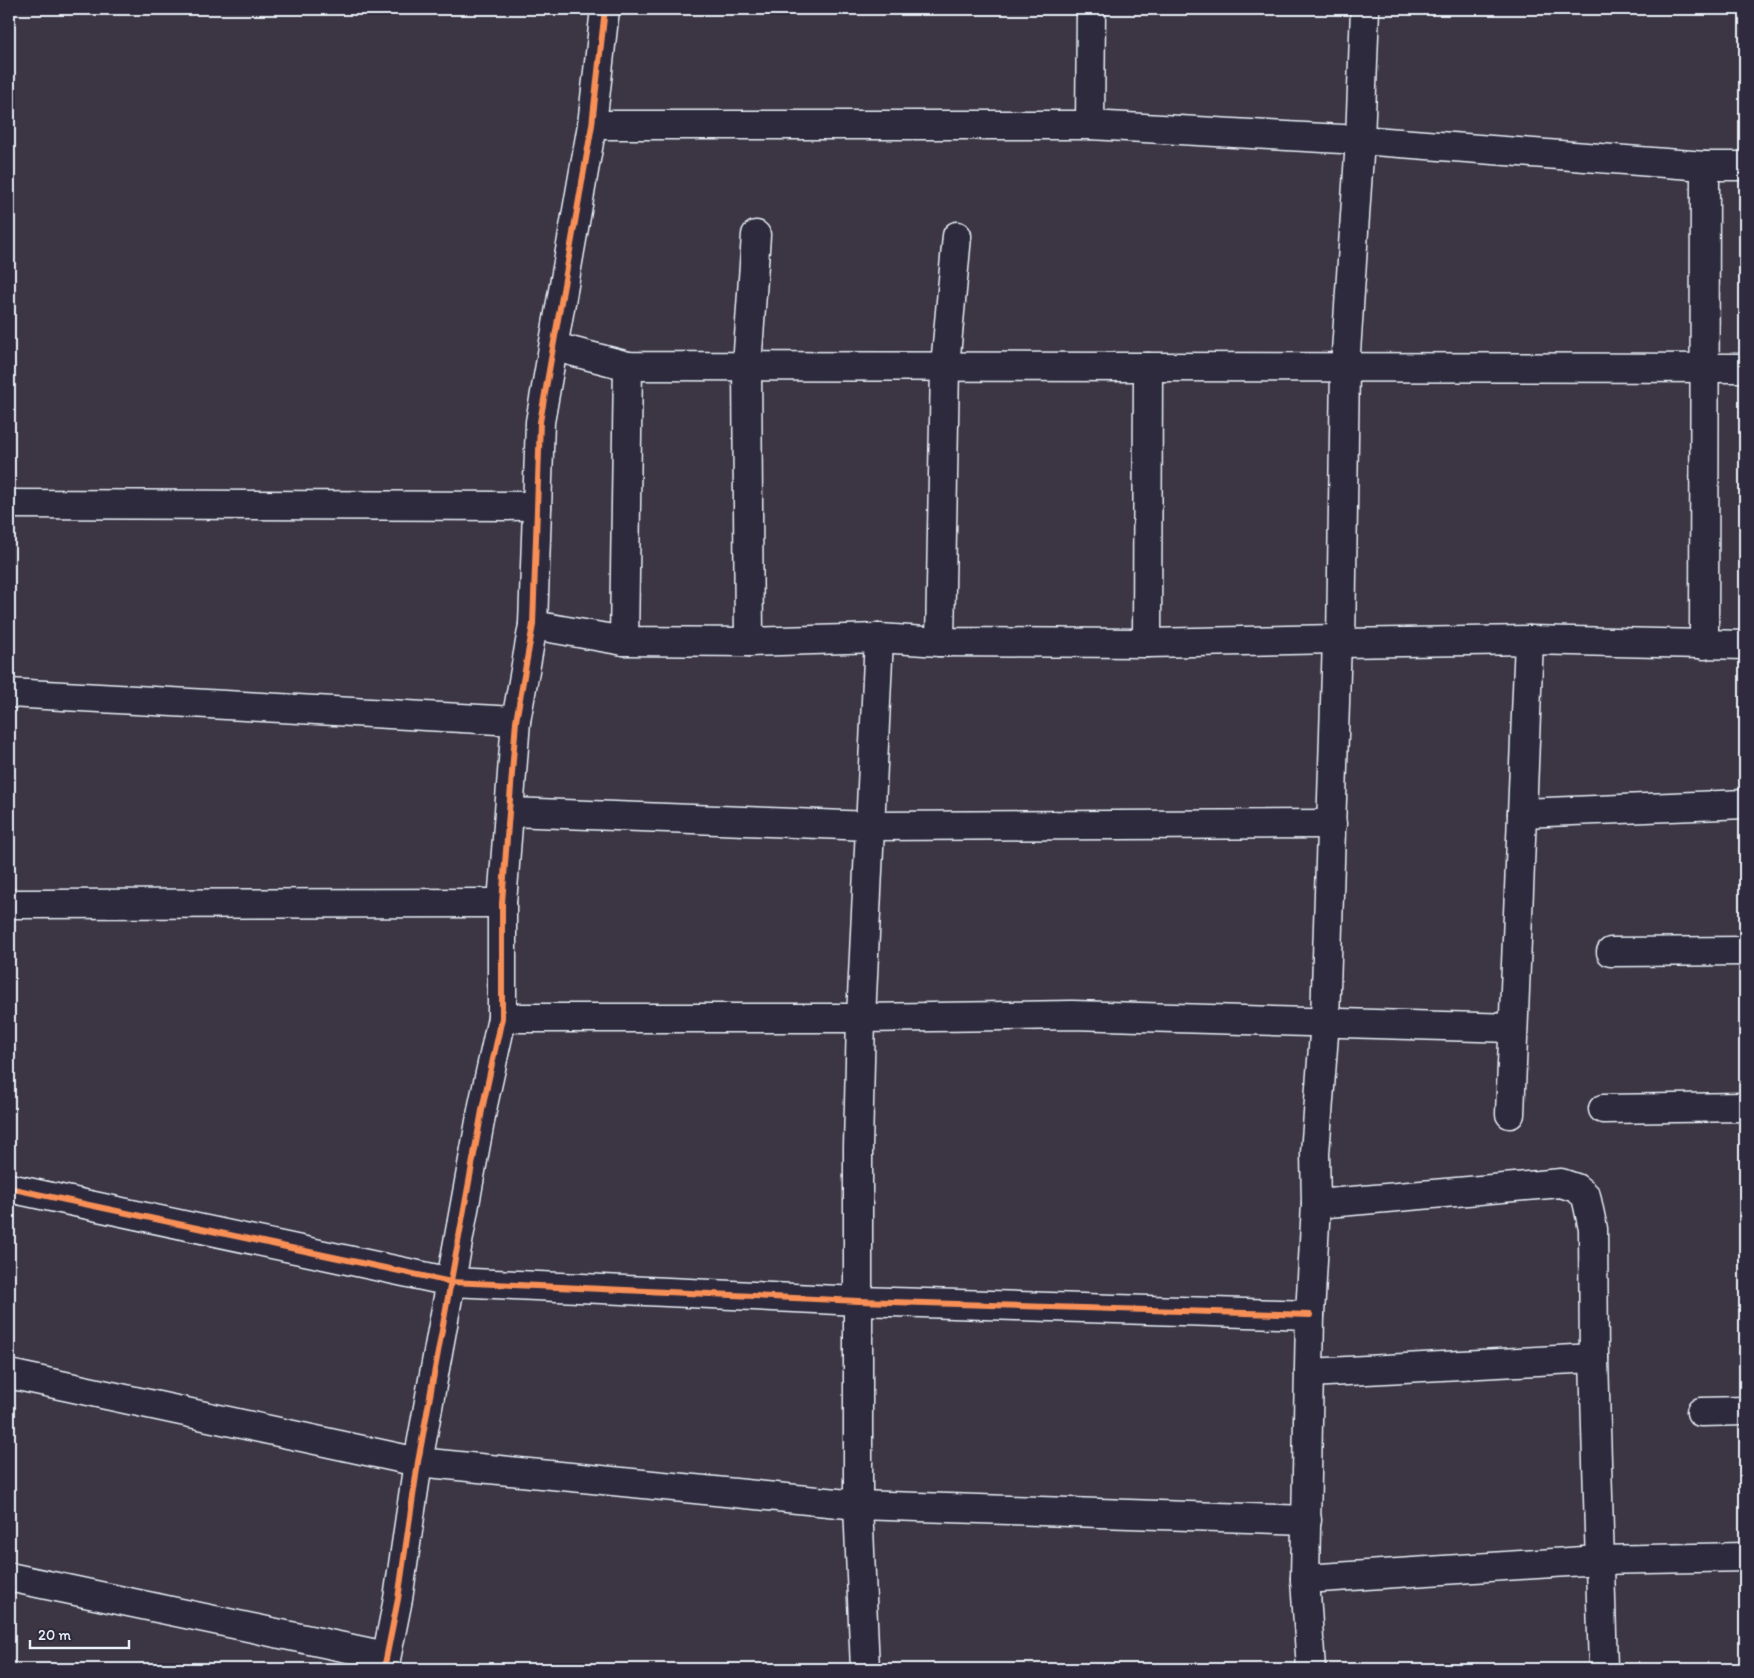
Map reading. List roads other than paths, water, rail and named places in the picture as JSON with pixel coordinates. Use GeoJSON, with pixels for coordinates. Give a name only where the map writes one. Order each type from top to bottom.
{"type":"FeatureCollection","features":[{"type":"Feature","properties":{"kind":"street"},"geometry":{"type":"LineString","coordinates":[[9,1577],[385,1663],[398,1599],[418,1462],[502,1018],[502,903],[511,812],[516,720],[533,625],[540,422],[555,347],[592,125],[605,9]]}},
{"type":"Feature","properties":{"kind":"street"},"geometry":{"type":"LineString","coordinates":[[1090,125],[1091,9]]}},
{"type":"Feature","properties":{"kind":"street"},"geometry":{"type":"LineString","coordinates":[[1311,1669],[1305,1579],[1310,1315],[1316,1204],[1315,1153],[1325,1021],[1339,641],[1345,367],[1360,140],[1365,9]]}},
{"type":"Feature","properties":{"kind":"street"},"geometry":{"type":"LineString","coordinates":[[592,125],[1090,125],[1360,140],[1705,166],[1745,166]]}},
{"type":"Feature","properties":{"kind":"street"},"geometry":{"type":"LineString","coordinates":[[1704,645],[1705,166]]}},
{"type":"Feature","properties":{"kind":"street"},"geometry":{"type":"LineString","coordinates":[[749,642],[748,366],[756,235]]}},
{"type":"Feature","properties":{"kind":"street"},"geometry":{"type":"LineString","coordinates":[[940,642],[945,366],[957,236]]}},
{"type":"Feature","properties":{"kind":"street"},"geometry":{"type":"LineString","coordinates":[[555,347],[628,366],[1745,368]]}},
{"type":"Feature","properties":{"kind":"street"},"geometry":{"type":"LineString","coordinates":[[624,641],[628,366]]}},
{"type":"Feature","properties":{"kind":"street"},"geometry":{"type":"LineString","coordinates":[[1147,643],[1148,367]]}},
{"type":"Feature","properties":{"kind":"street"},"geometry":{"type":"LineString","coordinates":[[9,504],[537,506]]}},
{"type":"Feature","properties":{"kind":"street"},"geometry":{"type":"LineString","coordinates":[[533,625],[624,641],[749,642],[879,638],[940,642],[1147,643],[1529,640],[1745,645]]}},
{"type":"Feature","properties":{"kind":"street"},"geometry":{"type":"LineString","coordinates":[[865,1669],[858,1505],[861,1018],[879,638]]}},
{"type":"Feature","properties":{"kind":"street"},"geometry":{"type":"LineString","coordinates":[[1510,1114],[1529,640]]}},
{"type":"Feature","properties":{"kind":"street"},"geometry":{"type":"LineString","coordinates":[[9,693],[516,720]]}},
{"type":"Feature","properties":{"kind":"street"},"geometry":{"type":"LineString","coordinates":[[1522,813],[1745,804]]}},
{"type":"Feature","properties":{"kind":"street"},"geometry":{"type":"LineString","coordinates":[[511,812],[870,826],[1332,824]]}},
{"type":"Feature","properties":{"kind":"street"},"geometry":{"type":"LineString","coordinates":[[9,904],[502,903]]}},
{"type":"Feature","properties":{"kind":"street"},"geometry":{"type":"LineString","coordinates":[[1611,952],[1745,951]]}},
{"type":"Feature","properties":{"kind":"street"},"geometry":{"type":"LineString","coordinates":[[502,1018],[861,1018],[1072,1015],[1513,1028]]}},
{"type":"Feature","properties":{"kind":"street"},"geometry":{"type":"LineString","coordinates":[[1603,1109],[1745,1107]]}},
{"type":"Feature","properties":{"kind":"street"},"geometry":{"type":"LineString","coordinates":[[1316,1204],[1561,1183],[1576,1188],[1586,1196],[1593,1229],[1594,1358],[1603,1669]]}},
{"type":"Feature","properties":{"kind":"street"},"geometry":{"type":"LineString","coordinates":[[9,1188],[451,1282],[859,1301],[1310,1315]]}},
{"type":"Feature","properties":{"kind":"street"},"geometry":{"type":"LineString","coordinates":[[1309,1372],[1594,1358]]}},
{"type":"Feature","properties":{"kind":"street"},"geometry":{"type":"LineString","coordinates":[[9,1374],[418,1462],[858,1505],[1306,1520]]}},
{"type":"Feature","properties":{"kind":"street"},"geometry":{"type":"LineString","coordinates":[[1701,1412],[1745,1411]]}},
{"type":"Feature","properties":{"kind":"street"},"geometry":{"type":"LineString","coordinates":[[1305,1579],[1599,1560],[1745,1557]]}}]}
